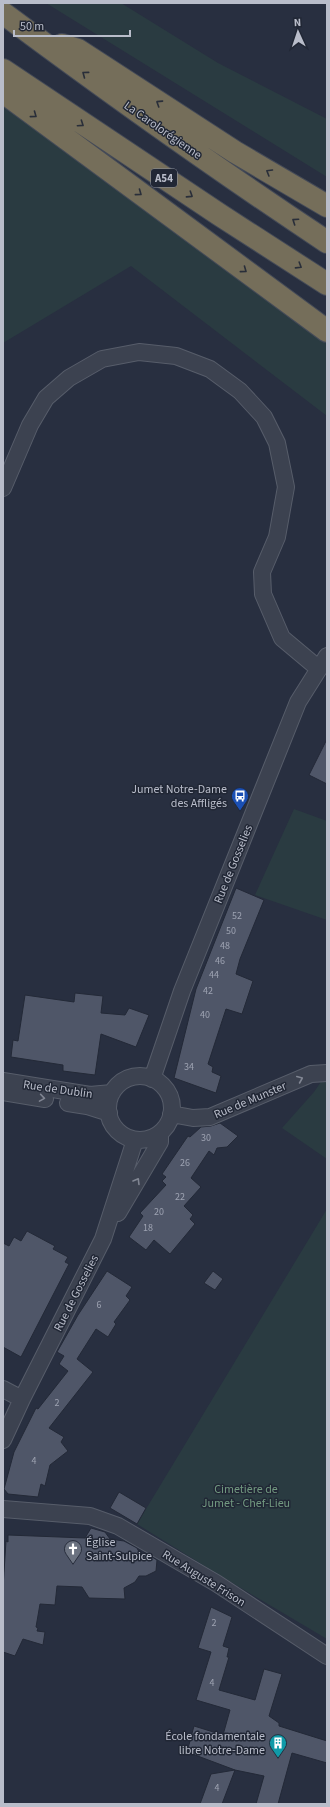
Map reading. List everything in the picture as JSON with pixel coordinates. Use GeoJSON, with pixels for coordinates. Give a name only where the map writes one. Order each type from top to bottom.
{"type":"FeatureCollection","features":[{"type":"Feature","properties":{"kind":"highway","name":"La Carolorégienne"},"geometry":{"type":"LineString","coordinates":[[3,13],[165,131],[327,242]]}},
{"type":"Feature","properties":{"kind":"highway"},"geometry":{"type":"LineString","coordinates":[[37,38],[78,50],[235,152],[327,206]]}},
{"type":"Feature","properties":{"kind":"highway","name":"A54"},"geometry":{"type":"LineString","coordinates":[[3,70],[194,198],[327,284]]}},
{"type":"Feature","properties":{"kind":"highway"},"geometry":{"type":"LineString","coordinates":[[3,92],[327,331]]}},
{"type":"Feature","properties":{"kind":"street"},"geometry":{"type":"LineString","coordinates":[[3,488],[30,425],[46,398],[69,378],[102,359],[139,352],[176,356],[210,369],[240,391],[264,417],[277,443],[286,487],[277,537],[262,572],[263,594],[282,638],[323,662]]}},
{"type":"Feature","properties":{"kind":"street","name":"Rue de Gosselies"},"geometry":{"type":"LineString","coordinates":[[152,1079],[182,991],[296,709],[323,662]]}},
{"type":"Feature","properties":{"kind":"street","name":"Rue de Munster"},"geometry":{"type":"LineString","coordinates":[[171,1114],[193,1118],[210,1117],[311,1074],[327,1073]]}},
{"type":"Feature","properties":{"kind":"street"},"geometry":{"type":"LineString","coordinates":[[136,1076],[152,1079],[165,1088],[170,1097],[172,1108],[171,1114],[165,1128],[160,1133],[146,1140],[135,1140],[116,1130],[110,1120],[109,1103],[112,1093],[116,1087],[125,1080],[136,1076]]}},
{"type":"Feature","properties":{"kind":"street","name":"Rue de Dublin"},"geometry":{"type":"LineString","coordinates":[[3,1081],[90,1095],[112,1093]]}},
{"type":"Feature","properties":{"kind":"street","name":"Rue de Dublin"},"geometry":{"type":"LineString","coordinates":[[3,1092],[87,1106],[109,1114]]}},
{"type":"Feature","properties":{"kind":"street"},"geometry":{"type":"LineString","coordinates":[[103,1239],[160,1142],[160,1133]]}},
{"type":"Feature","properties":{"kind":"street","name":"Rue de Gosselies"},"geometry":{"type":"LineString","coordinates":[[3,1440],[22,1399],[103,1239],[135,1140]]}},
{"type":"Feature","properties":{"kind":"street"},"geometry":{"type":"LineString","coordinates":[[3,1389],[22,1399]]}},
{"type":"Feature","properties":{"kind":"street","name":"Rue Auguste Frison"},"geometry":{"type":"LineString","coordinates":[[3,1509],[90,1516],[118,1526],[216,1584],[327,1656]]}},
{"type":"Feature","properties":{"kind":"green space"},"geometry":{"type":"Polygon","coordinates":[[[46,3],[121,3],[218,63],[327,119],[327,177],[46,3]]]}},
{"type":"Feature","properties":{"kind":"green space"},"geometry":{"type":"Polygon","coordinates":[[[3,101],[327,343],[327,416],[131,266],[3,343],[3,101]]]}},
{"type":"Feature","properties":{"kind":"green space"},"geometry":{"type":"Polygon","coordinates":[[[294,809],[327,821],[327,920],[255,895],[294,809]]]}},
{"type":"Feature","properties":{"kind":"green space"},"geometry":{"type":"Polygon","coordinates":[[[327,1073],[327,1159],[282,1128],[314,1092],[327,1073]]]}},
{"type":"Feature","properties":{"kind":"green space","name":"Cimetière de Jumet - Chef-Lieu"},"geometry":{"type":"Polygon","coordinates":[[[327,1209],[327,1639],[137,1524],[327,1209]]]}},
{"type":"Feature","properties":{"kind":"building"},"geometry":{"type":"Polygon","coordinates":[[[327,739],[327,784],[309,775],[327,739]]]}},
{"type":"Feature","properties":{"kind":"building"},"geometry":{"type":"Polygon","coordinates":[[[236,888],[264,900],[240,959],[236,974],[253,981],[242,1014],[226,1009],[208,1064],[213,1067],[212,1072],[221,1076],[216,1093],[174,1078],[196,989],[236,888]]]}},
{"type":"Feature","properties":{"kind":"building"},"geometry":{"type":"Polygon","coordinates":[[[75,993],[103,996],[101,1013],[125,1015],[129,1008],[149,1015],[136,1047],[101,1034],[95,1075],[63,1071],[63,1065],[11,1057],[13,1040],[18,1041],[25,995],[74,1002],[75,993]]]}},
{"type":"Feature","properties":{"kind":"building"},"geometry":{"type":"Polygon","coordinates":[[[220,1123],[238,1136],[227,1147],[217,1148],[214,1155],[209,1151],[191,1178],[201,1187],[184,1206],[193,1215],[190,1219],[195,1224],[170,1254],[154,1240],[146,1250],[129,1237],[143,1216],[140,1213],[166,1185],[162,1181],[166,1177],[162,1174],[188,1136],[190,1137],[201,1127],[220,1123]]]}},
{"type":"Feature","properties":{"kind":"building"},"geometry":{"type":"Polygon","coordinates":[[[27,1231],[55,1246],[53,1249],[68,1257],[65,1262],[69,1264],[21,1357],[3,1347],[3,1243],[9,1246],[14,1237],[21,1241],[27,1231]]]}},
{"type":"Feature","properties":{"kind":"building"},"geometry":{"type":"Polygon","coordinates":[[[107,1271],[132,1287],[126,1296],[130,1300],[114,1322],[116,1324],[108,1337],[96,1329],[77,1359],[93,1372],[49,1428],[64,1437],[61,1442],[68,1451],[50,1465],[45,1486],[41,1484],[38,1497],[8,1494],[4,1489],[14,1452],[36,1408],[38,1409],[68,1371],[59,1364],[64,1356],[57,1352],[78,1315],[107,1271]]]}},
{"type":"Feature","properties":{"kind":"building"},"geometry":{"type":"Polygon","coordinates":[[[213,1271],[223,1279],[215,1290],[204,1283],[213,1271]]]}},
{"type":"Feature","properties":{"kind":"building"},"geometry":{"type":"Polygon","coordinates":[[[119,1492],[146,1508],[137,1524],[110,1508],[119,1492]]]}},
{"type":"Feature","properties":{"kind":"building","name":"Église Saint-Sulpice"},"geometry":{"type":"Polygon","coordinates":[[[91,1528],[105,1532],[110,1539],[124,1541],[137,1548],[140,1554],[147,1554],[157,1560],[156,1571],[146,1576],[139,1576],[135,1582],[124,1588],[125,1599],[89,1598],[82,1587],[57,1586],[55,1605],[40,1604],[36,1627],[38,1628],[37,1631],[45,1632],[43,1645],[23,1639],[15,1656],[3,1652],[3,1588],[6,1541],[8,1542],[8,1535],[85,1538],[91,1528]]]}},
{"type":"Feature","properties":{"kind":"building"},"geometry":{"type":"Polygon","coordinates":[[[211,1607],[232,1617],[223,1646],[229,1648],[227,1657],[229,1657],[219,1690],[255,1700],[264,1669],[282,1674],[269,1716],[279,1723],[279,1726],[327,1741],[327,1763],[292,1753],[278,1804],[256,1804],[264,1776],[235,1770],[187,1752],[194,1726],[223,1735],[230,1710],[196,1700],[211,1652],[198,1648],[211,1607]]]}},
{"type":"Feature","properties":{"kind":"building","name":"École fondamentale libre Notre-Dame"},"geometry":{"type":"Polygon","coordinates":[[[235,1770],[222,1804],[200,1804],[211,1774],[235,1770]]]}},
{"type":"Feature","properties":{"kind":"place","name":"Jumet Notre-Dame des Affligés"},"geometry":{"type":"Point","coordinates":[240,811]}},
{"type":"Feature","properties":{"kind":"place","name":"Église Saint-Sulpice"},"geometry":{"type":"Point","coordinates":[73,1564]}},
{"type":"Feature","properties":{"kind":"place","name":"École fondamentale libre Notre-Dame"},"geometry":{"type":"Point","coordinates":[278,1758]}}]}
